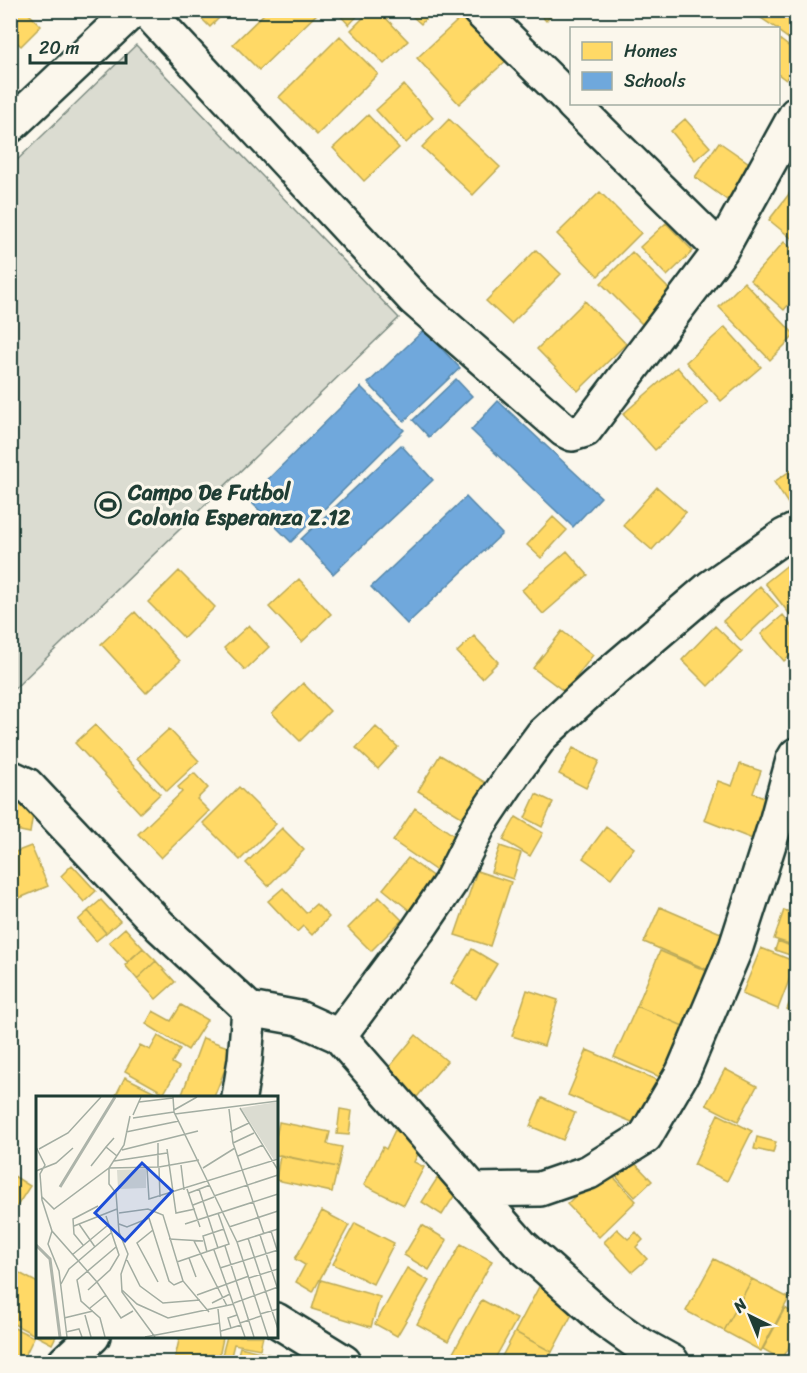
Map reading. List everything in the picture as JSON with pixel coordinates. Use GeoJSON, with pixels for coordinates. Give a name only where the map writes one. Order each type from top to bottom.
{"type":"FeatureCollection","features":[{"type":"Feature","properties":{"kind":"street"},"geometry":{"type":"LineString","coordinates":[[10,126],[133,10]]}},
{"type":"Feature","properties":{"kind":"street"},"geometry":{"type":"LineString","coordinates":[[146,10],[414,299],[564,430],[572,434],[585,430],[721,250],[796,114]]}},
{"type":"Feature","properties":{"kind":"street"},"geometry":{"type":"LineString","coordinates":[[479,10],[570,101]]}},
{"type":"Feature","properties":{"kind":"street"},"geometry":{"type":"LineString","coordinates":[[574,105],[721,250]]}},
{"type":"Feature","properties":{"kind":"street"},"geometry":{"type":"LineString","coordinates":[[339,1035],[418,930],[450,882],[479,825],[542,735],[595,686],[711,587],[796,530]]}},
{"type":"Feature","properties":{"kind":"street"},"geometry":{"type":"LineString","coordinates":[[473,1190],[540,1190],[589,1172],[645,1137],[684,1072],[736,947],[796,754]]}},
{"type":"Feature","properties":{"kind":"street"},"geometry":{"type":"LineString","coordinates":[[10,777],[27,785],[160,926],[249,1009],[299,1018],[339,1035],[521,1245],[605,1320],[636,1342],[672,1362]]}},
{"type":"Feature","properties":{"kind":"street"},"geometry":{"type":"LineString","coordinates":[[239,1096],[249,1009]]}},
{"type":"Feature","properties":{"kind":"street"},"geometry":{"type":"LineString","coordinates":[[278,1321],[344,1362]]}},
{"type":"Feature","properties":{"kind":"street"},"geometry":{"type":"LineString","coordinates":[[65,1362],[91,1337]]}},
{"type":"Feature","properties":{"kind":"shaded area","name":"Campo De Futbol Colonia Esperanza Z.12"},"geometry":{"type":"Polygon","coordinates":[[[136,45],[399,318],[11,692],[11,166],[136,45]]]}},
{"type":"Feature","properties":{"kind":"building: Homes"},"geometry":{"type":"Polygon","coordinates":[[[10,10],[25,10],[41,26],[21,46],[10,36],[10,10]]]}},
{"type":"Feature","properties":{"kind":"building: Homes"},"geometry":{"type":"Polygon","coordinates":[[[193,10],[227,10],[210,27],[193,10]]]}},
{"type":"Feature","properties":{"kind":"building: Homes"},"geometry":{"type":"Polygon","coordinates":[[[268,10],[321,10],[259,70],[233,44],[268,10]]]}},
{"type":"Feature","properties":{"kind":"building: Homes"},"geometry":{"type":"Polygon","coordinates":[[[335,10],[363,10],[349,25],[335,10]]]}},
{"type":"Feature","properties":{"kind":"building: Homes"},"geometry":{"type":"Polygon","coordinates":[[[371,10],[378,10],[408,41],[384,64],[351,30],[371,10]]]}},
{"type":"Feature","properties":{"kind":"building: Homes"},"geometry":{"type":"Polygon","coordinates":[[[405,10],[433,10],[421,24],[405,10]]]}},
{"type":"Feature","properties":{"kind":"building: Homes"},"geometry":{"type":"Polygon","coordinates":[[[536,10],[557,10],[546,21],[536,10]]]}},
{"type":"Feature","properties":{"kind":"building: Homes"},"geometry":{"type":"Polygon","coordinates":[[[767,10],[796,10],[796,44],[780,32],[780,27],[774,27],[761,18],[767,10]]]}},
{"type":"Feature","properties":{"kind":"building: Homes"},"geometry":{"type":"Polygon","coordinates":[[[467,12],[509,58],[459,104],[417,58],[467,12]]]}},
{"type":"Feature","properties":{"kind":"building: Homes"},"geometry":{"type":"Polygon","coordinates":[[[340,36],[378,74],[317,135],[279,97],[340,36]]]}},
{"type":"Feature","properties":{"kind":"building: Homes"},"geometry":{"type":"Polygon","coordinates":[[[780,40],[796,52],[796,67],[786,80],[780,76],[780,40]]]}},
{"type":"Feature","properties":{"kind":"building: Homes"},"geometry":{"type":"Polygon","coordinates":[[[404,85],[433,118],[406,143],[376,110],[404,85]]]}},
{"type":"Feature","properties":{"kind":"building: Homes"},"geometry":{"type":"Polygon","coordinates":[[[368,115],[399,148],[364,181],[333,148],[368,115]]]}},
{"type":"Feature","properties":{"kind":"building: Homes"},"geometry":{"type":"Polygon","coordinates":[[[449,119],[500,167],[473,195],[422,147],[449,119]]]}},
{"type":"Feature","properties":{"kind":"building: Homes"},"geometry":{"type":"Polygon","coordinates":[[[685,119],[710,147],[695,160],[671,131],[685,119]]]}},
{"type":"Feature","properties":{"kind":"building: Homes"},"geometry":{"type":"Polygon","coordinates":[[[719,142],[752,165],[727,200],[695,177],[719,142]]]}},
{"type":"Feature","properties":{"kind":"building: Homes"},"geometry":{"type":"Polygon","coordinates":[[[796,185],[796,242],[769,220],[796,185]]]}},
{"type":"Feature","properties":{"kind":"building: Homes"},"geometry":{"type":"Polygon","coordinates":[[[600,192],[641,233],[598,276],[557,234],[600,192]]]}},
{"type":"Feature","properties":{"kind":"building: Homes"},"geometry":{"type":"Polygon","coordinates":[[[666,223],[693,251],[667,276],[640,247],[666,223]]]}},
{"type":"Feature","properties":{"kind":"building: Homes"},"geometry":{"type":"Polygon","coordinates":[[[784,242],[796,252],[796,296],[784,310],[750,280],[784,242]]]}},
{"type":"Feature","properties":{"kind":"building: Homes"},"geometry":{"type":"Polygon","coordinates":[[[536,250],[561,274],[511,324],[486,301],[536,250]]]}},
{"type":"Feature","properties":{"kind":"building: Homes"},"geometry":{"type":"Polygon","coordinates":[[[632,252],[679,299],[648,330],[601,283],[632,252]]]}},
{"type":"Feature","properties":{"kind":"building: Homes"},"geometry":{"type":"Polygon","coordinates":[[[744,282],[795,335],[770,360],[719,307],[744,282]]]}},
{"type":"Feature","properties":{"kind":"building: Homes"},"geometry":{"type":"Polygon","coordinates":[[[585,301],[626,344],[578,391],[537,349],[585,301]]]}},
{"type":"Feature","properties":{"kind":"building: Homes"},"geometry":{"type":"Polygon","coordinates":[[[725,327],[761,367],[721,401],[686,362],[725,327]]]}},
{"type":"Feature","properties":{"kind":"building: Homes"},"geometry":{"type":"Polygon","coordinates":[[[677,367],[708,403],[655,450],[623,414],[677,367]]]}},
{"type":"Feature","properties":{"kind":"building: Homes"},"geometry":{"type":"Polygon","coordinates":[[[796,467],[796,507],[792,510],[774,482],[796,467]]]}},
{"type":"Feature","properties":{"kind":"building: Homes"},"geometry":{"type":"Polygon","coordinates":[[[657,487],[686,512],[652,550],[623,525],[657,487]]]}},
{"type":"Feature","properties":{"kind":"building: Homes"},"geometry":{"type":"Polygon","coordinates":[[[553,517],[567,530],[541,558],[527,545],[553,517]]]}},
{"type":"Feature","properties":{"kind":"building: Homes"},"geometry":{"type":"Polygon","coordinates":[[[567,551],[588,575],[543,614],[522,590],[567,551]]]}},
{"type":"Feature","properties":{"kind":"building: Homes"},"geometry":{"type":"Polygon","coordinates":[[[790,563],[796,571],[796,622],[765,583],[790,563]]]}},
{"type":"Feature","properties":{"kind":"building: Homes"},"geometry":{"type":"Polygon","coordinates":[[[179,571],[215,607],[184,638],[148,602],[179,571]]]}},
{"type":"Feature","properties":{"kind":"building: Homes"},"geometry":{"type":"Polygon","coordinates":[[[299,579],[331,614],[302,642],[269,607],[299,579]]]}},
{"type":"Feature","properties":{"kind":"building: Homes"},"geometry":{"type":"Polygon","coordinates":[[[760,586],[778,606],[741,641],[723,621],[760,586]]]}},
{"type":"Feature","properties":{"kind":"building: Homes"},"geometry":{"type":"Polygon","coordinates":[[[135,612],[180,661],[146,693],[101,644],[135,612]]]}},
{"type":"Feature","properties":{"kind":"building: Homes"},"geometry":{"type":"Polygon","coordinates":[[[783,615],[796,632],[796,651],[784,661],[761,634],[783,615]]]}},
{"type":"Feature","properties":{"kind":"building: Homes"},"geometry":{"type":"Polygon","coordinates":[[[249,625],[269,647],[245,670],[224,648],[249,625]]]}},
{"type":"Feature","properties":{"kind":"building: Homes"},"geometry":{"type":"Polygon","coordinates":[[[715,626],[742,652],[708,686],[682,660],[715,626]]]}},
{"type":"Feature","properties":{"kind":"building: Homes"},"geometry":{"type":"Polygon","coordinates":[[[562,631],[593,655],[565,692],[533,668],[562,631]]]}},
{"type":"Feature","properties":{"kind":"building: Homes"},"geometry":{"type":"Polygon","coordinates":[[[474,636],[498,662],[482,678],[457,652],[474,636]]]}},
{"type":"Feature","properties":{"kind":"building: Homes"},"geometry":{"type":"Polygon","coordinates":[[[303,683],[330,711],[300,741],[272,713],[303,683]]]}},
{"type":"Feature","properties":{"kind":"building: Homes"},"geometry":{"type":"Polygon","coordinates":[[[95,725],[160,794],[140,813],[75,743],[95,725]]]}},
{"type":"Feature","properties":{"kind":"building: Homes"},"geometry":{"type":"Polygon","coordinates":[[[376,727],[398,747],[378,769],[356,748],[376,727]]]}},
{"type":"Feature","properties":{"kind":"building: Homes"},"geometry":{"type":"Polygon","coordinates":[[[169,729],[199,761],[167,791],[137,758],[169,729]]]}},
{"type":"Feature","properties":{"kind":"building: Homes"},"geometry":{"type":"Polygon","coordinates":[[[573,748],[599,761],[586,788],[559,774],[573,748]]]}},
{"type":"Feature","properties":{"kind":"building: Homes"},"geometry":{"type":"Polygon","coordinates":[[[440,755],[491,786],[470,822],[418,791],[440,755]]]}},
{"type":"Feature","properties":{"kind":"building: Homes"},"geometry":{"type":"Polygon","coordinates":[[[740,764],[761,771],[753,793],[770,799],[755,840],[704,820],[718,781],[732,786],[740,764]]]}},
{"type":"Feature","properties":{"kind":"building: Homes"},"geometry":{"type":"Polygon","coordinates":[[[194,773],[208,788],[197,799],[209,811],[161,858],[138,834],[182,792],[178,787],[194,773]]]}},
{"type":"Feature","properties":{"kind":"building: Homes"},"geometry":{"type":"Polygon","coordinates":[[[239,787],[276,824],[240,860],[203,823],[239,787]]]}},
{"type":"Feature","properties":{"kind":"building: Homes"},"geometry":{"type":"Polygon","coordinates":[[[536,794],[553,802],[542,827],[525,818],[536,794]]]}},
{"type":"Feature","properties":{"kind":"building: Homes"},"geometry":{"type":"Polygon","coordinates":[[[10,797],[35,801],[30,833],[10,829],[10,797]]]}},
{"type":"Feature","properties":{"kind":"building: Homes"},"geometry":{"type":"Polygon","coordinates":[[[415,808],[460,840],[438,872],[393,841],[415,808]]]}},
{"type":"Feature","properties":{"kind":"building: Homes"},"geometry":{"type":"Polygon","coordinates":[[[516,817],[543,833],[530,856],[503,840],[516,817]]]}},
{"type":"Feature","properties":{"kind":"building: Homes"},"geometry":{"type":"Polygon","coordinates":[[[606,827],[634,848],[611,878],[583,858],[606,827]]]}},
{"type":"Feature","properties":{"kind":"building: Homes"},"geometry":{"type":"Polygon","coordinates":[[[282,828],[304,850],[268,886],[246,863],[282,828]]]}},
{"type":"Feature","properties":{"kind":"building: Homes"},"geometry":{"type":"Polygon","coordinates":[[[31,846],[48,886],[10,902],[10,854],[31,846]]]}},
{"type":"Feature","properties":{"kind":"building: Homes"},"geometry":{"type":"Polygon","coordinates":[[[500,846],[521,853],[513,879],[491,872],[500,846]]]}},
{"type":"Feature","properties":{"kind":"building: Homes"},"geometry":{"type":"Polygon","coordinates":[[[408,858],[435,878],[409,910],[383,889],[408,858]]]}},
{"type":"Feature","properties":{"kind":"building: Homes"},"geometry":{"type":"Polygon","coordinates":[[[72,865],[96,891],[84,902],[61,876],[72,865]]]}},
{"type":"Feature","properties":{"kind":"building: Homes"},"geometry":{"type":"Polygon","coordinates":[[[477,871],[511,882],[490,946],[455,935],[477,871]]]}},
{"type":"Feature","properties":{"kind":"building: Homes"},"geometry":{"type":"Polygon","coordinates":[[[283,888],[306,913],[316,904],[329,917],[312,935],[303,926],[297,932],[268,901],[283,888]]]}},
{"type":"Feature","properties":{"kind":"building: Homes"},"geometry":{"type":"Polygon","coordinates":[[[379,897],[402,920],[371,951],[348,928],[379,897]]]}},
{"type":"Feature","properties":{"kind":"building: Homes"},"geometry":{"type":"Polygon","coordinates":[[[101,900],[120,921],[106,933],[88,911],[101,900]]]}},
{"type":"Feature","properties":{"kind":"building: Homes"},"geometry":{"type":"Polygon","coordinates":[[[660,907],[730,937],[715,973],[644,942],[660,907]]]}},
{"type":"Feature","properties":{"kind":"building: Homes"},"geometry":{"type":"Polygon","coordinates":[[[784,910],[796,914],[796,946],[774,939],[784,910]]]}},
{"type":"Feature","properties":{"kind":"building: Homes"},"geometry":{"type":"Polygon","coordinates":[[[88,911],[106,933],[96,941],[78,920],[88,911]]]}},
{"type":"Feature","properties":{"kind":"building: Homes"},"geometry":{"type":"Polygon","coordinates":[[[125,928],[143,948],[127,962],[109,942],[125,928]]]}},
{"type":"Feature","properties":{"kind":"building: Homes"},"geometry":{"type":"Polygon","coordinates":[[[778,941],[793,947],[790,955],[775,950],[778,941]]]}},
{"type":"Feature","properties":{"kind":"building: Homes"},"geometry":{"type":"Polygon","coordinates":[[[143,948],[156,961],[137,979],[125,965],[143,948]]]}},
{"type":"Feature","properties":{"kind":"building: Homes"},"geometry":{"type":"Polygon","coordinates":[[[761,948],[796,962],[778,1009],[742,994],[761,948]]]}},
{"type":"Feature","properties":{"kind":"building: Homes"},"geometry":{"type":"Polygon","coordinates":[[[472,949],[497,964],[476,999],[451,983],[472,949]]]}},
{"type":"Feature","properties":{"kind":"building: Homes"},"geometry":{"type":"Polygon","coordinates":[[[660,951],[714,974],[690,1029],[637,1006],[660,951]]]}},
{"type":"Feature","properties":{"kind":"building: Homes"},"geometry":{"type":"Polygon","coordinates":[[[156,961],[175,982],[156,999],[137,979],[156,961]]]}},
{"type":"Feature","properties":{"kind":"building: Homes"},"geometry":{"type":"Polygon","coordinates":[[[796,987],[796,1013],[787,1009],[796,987]]]}},
{"type":"Feature","properties":{"kind":"building: Homes"},"geometry":{"type":"Polygon","coordinates":[[[527,990],[558,1000],[544,1046],[512,1036],[527,990]]]}},
{"type":"Feature","properties":{"kind":"building: Homes"},"geometry":{"type":"Polygon","coordinates":[[[181,1005],[207,1020],[188,1050],[146,1024],[153,1011],[171,1021],[181,1005]]]}},
{"type":"Feature","properties":{"kind":"building: Homes"},"geometry":{"type":"Polygon","coordinates":[[[637,1006],[690,1029],[667,1080],[614,1057],[637,1006]]]}},
{"type":"Feature","properties":{"kind":"building: Homes"},"geometry":{"type":"Polygon","coordinates":[[[416,1035],[447,1061],[417,1097],[386,1071],[416,1035]]]}},
{"type":"Feature","properties":{"kind":"building: Homes"},"geometry":{"type":"Polygon","coordinates":[[[158,1036],[180,1049],[172,1063],[179,1067],[164,1093],[125,1071],[140,1045],[150,1050],[158,1036]]]}},
{"type":"Feature","properties":{"kind":"building: Homes"},"geometry":{"type":"Polygon","coordinates":[[[203,1038],[233,1049],[214,1096],[181,1096],[203,1038]]]}},
{"type":"Feature","properties":{"kind":"building: Homes"},"geometry":{"type":"Polygon","coordinates":[[[587,1050],[659,1081],[639,1125],[568,1095],[587,1050]]]}},
{"type":"Feature","properties":{"kind":"building: Homes"},"geometry":{"type":"Polygon","coordinates":[[[725,1069],[757,1086],[738,1121],[706,1105],[725,1069]]]}},
{"type":"Feature","properties":{"kind":"building: Homes"},"geometry":{"type":"Polygon","coordinates":[[[125,1077],[163,1096],[116,1096],[125,1077]]]}},
{"type":"Feature","properties":{"kind":"building: Homes"},"geometry":{"type":"Polygon","coordinates":[[[542,1098],[575,1113],[563,1140],[530,1126],[542,1098]]]}},
{"type":"Feature","properties":{"kind":"building: Homes"},"geometry":{"type":"Polygon","coordinates":[[[340,1109],[352,1111],[349,1135],[337,1134],[340,1109]]]}},
{"type":"Feature","properties":{"kind":"building: Homes"},"geometry":{"type":"Polygon","coordinates":[[[718,1114],[752,1131],[727,1181],[694,1165],[718,1114]]]}},
{"type":"Feature","properties":{"kind":"building: Homes"},"geometry":{"type":"Polygon","coordinates":[[[279,1122],[330,1132],[327,1144],[342,1147],[338,1167],[278,1155],[279,1122]]]}},
{"type":"Feature","properties":{"kind":"building: Homes"},"geometry":{"type":"Polygon","coordinates":[[[395,1130],[423,1144],[414,1162],[424,1167],[404,1205],[364,1185],[383,1147],[386,1149],[395,1130]]]}},
{"type":"Feature","properties":{"kind":"building: Homes"},"geometry":{"type":"Polygon","coordinates":[[[757,1137],[776,1142],[773,1153],[754,1149],[757,1137]]]}},
{"type":"Feature","properties":{"kind":"building: Homes"},"geometry":{"type":"Polygon","coordinates":[[[626,1154],[652,1181],[635,1197],[609,1169],[626,1154]]]}},
{"type":"Feature","properties":{"kind":"building: Homes"},"geometry":{"type":"Polygon","coordinates":[[[280,1155],[338,1167],[332,1192],[278,1180],[280,1155]]]}},
{"type":"Feature","properties":{"kind":"building: Homes"},"geometry":{"type":"Polygon","coordinates":[[[605,1168],[636,1201],[599,1237],[567,1204],[605,1168]]]}},
{"type":"Feature","properties":{"kind":"building: Homes"},"geometry":{"type":"Polygon","coordinates":[[[14,1176],[30,1186],[10,1217],[10,1181],[14,1176]]]}},
{"type":"Feature","properties":{"kind":"building: Homes"},"geometry":{"type":"Polygon","coordinates":[[[438,1177],[458,1190],[442,1215],[422,1202],[438,1177]]]}},
{"type":"Feature","properties":{"kind":"building: Homes"},"geometry":{"type":"Polygon","coordinates":[[[322,1211],[349,1225],[313,1292],[296,1282],[305,1265],[295,1259],[322,1211]]]}},
{"type":"Feature","properties":{"kind":"building: Homes"},"geometry":{"type":"Polygon","coordinates":[[[355,1223],[394,1243],[373,1284],[333,1264],[355,1223]]]}},
{"type":"Feature","properties":{"kind":"building: Homes"},"geometry":{"type":"Polygon","coordinates":[[[422,1225],[447,1240],[429,1270],[404,1255],[422,1225]]]}},
{"type":"Feature","properties":{"kind":"building: Homes"},"geometry":{"type":"Polygon","coordinates":[[[617,1229],[628,1239],[636,1232],[643,1240],[636,1247],[647,1259],[632,1272],[604,1242],[617,1229]]]}},
{"type":"Feature","properties":{"kind":"building: Homes"},"geometry":{"type":"Polygon","coordinates":[[[461,1244],[492,1261],[448,1341],[417,1324],[461,1244]]]}},
{"type":"Feature","properties":{"kind":"building: Homes"},"geometry":{"type":"Polygon","coordinates":[[[714,1259],[752,1279],[724,1331],[686,1311],[714,1259]]]}},
{"type":"Feature","properties":{"kind":"building: Homes"},"geometry":{"type":"Polygon","coordinates":[[[10,1268],[36,1282],[36,1336],[10,1322],[10,1268]]]}},
{"type":"Feature","properties":{"kind":"building: Homes"},"geometry":{"type":"Polygon","coordinates":[[[407,1268],[429,1281],[397,1336],[375,1324],[407,1268]]]}},
{"type":"Feature","properties":{"kind":"building: Homes"},"geometry":{"type":"Polygon","coordinates":[[[752,1279],[789,1298],[761,1351],[724,1331],[752,1279]]]}},
{"type":"Feature","properties":{"kind":"building: Homes"},"geometry":{"type":"Polygon","coordinates":[[[321,1280],[380,1297],[371,1327],[312,1309],[321,1280]]]}},
{"type":"Feature","properties":{"kind":"building: Homes"},"geometry":{"type":"Polygon","coordinates":[[[541,1283],[578,1303],[552,1352],[515,1332],[541,1283]]]}},
{"type":"Feature","properties":{"kind":"building: Homes"},"geometry":{"type":"Polygon","coordinates":[[[482,1300],[517,1319],[493,1362],[448,1362],[482,1300]]]}},
{"type":"Feature","properties":{"kind":"building: Homes"},"geometry":{"type":"Polygon","coordinates":[[[785,1308],[796,1315],[796,1334],[782,1360],[763,1349],[785,1308]]]}},
{"type":"Feature","properties":{"kind":"building: Homes"},"geometry":{"type":"Polygon","coordinates":[[[10,1326],[34,1337],[22,1362],[10,1360],[10,1326]]]}},
{"type":"Feature","properties":{"kind":"building: Homes"},"geometry":{"type":"Polygon","coordinates":[[[515,1332],[552,1352],[547,1362],[499,1362],[515,1332]]]}},
{"type":"Feature","properties":{"kind":"building: Homes"},"geometry":{"type":"Polygon","coordinates":[[[39,1337],[56,1337],[52,1344],[39,1337]]]}},
{"type":"Feature","properties":{"kind":"building: Homes"},"geometry":{"type":"Polygon","coordinates":[[[180,1337],[223,1338],[218,1362],[174,1362],[180,1337]]]}},
{"type":"Feature","properties":{"kind":"building: Homes"},"geometry":{"type":"Polygon","coordinates":[[[227,1337],[263,1337],[260,1349],[234,1344],[231,1356],[222,1355],[227,1337]]]}},
{"type":"Feature","properties":{"kind":"building: Homes"},"geometry":{"type":"Polygon","coordinates":[[[240,1347],[299,1362],[236,1362],[240,1347]]]}},
{"type":"Feature","properties":{"kind":"building: Schools"},"geometry":{"type":"Polygon","coordinates":[[[424,330],[460,368],[404,421],[368,383],[424,330]]]}},
{"type":"Feature","properties":{"kind":"building: Schools"},"geometry":{"type":"Polygon","coordinates":[[[456,379],[472,396],[429,437],[413,420],[456,379]]]}},
{"type":"Feature","properties":{"kind":"building: Schools"},"geometry":{"type":"Polygon","coordinates":[[[361,387],[404,430],[291,542],[248,499],[361,387]]]}},
{"type":"Feature","properties":{"kind":"building: Schools"},"geometry":{"type":"Polygon","coordinates":[[[498,401],[601,497],[573,527],[471,430],[498,401]]]}},
{"type":"Feature","properties":{"kind":"building: Schools"},"geometry":{"type":"Polygon","coordinates":[[[401,445],[433,480],[333,574],[301,539],[401,445]]]}},
{"type":"Feature","properties":{"kind":"building: Schools"},"geometry":{"type":"Polygon","coordinates":[[[466,497],[502,534],[407,624],[371,587],[466,497]]]}},
{"type":"Feature","properties":{"kind":"place","name":"Campo De Futbol Colonia Esperanza Z.12"},"geometry":{"type":"Point","coordinates":[108,505]}}]}
